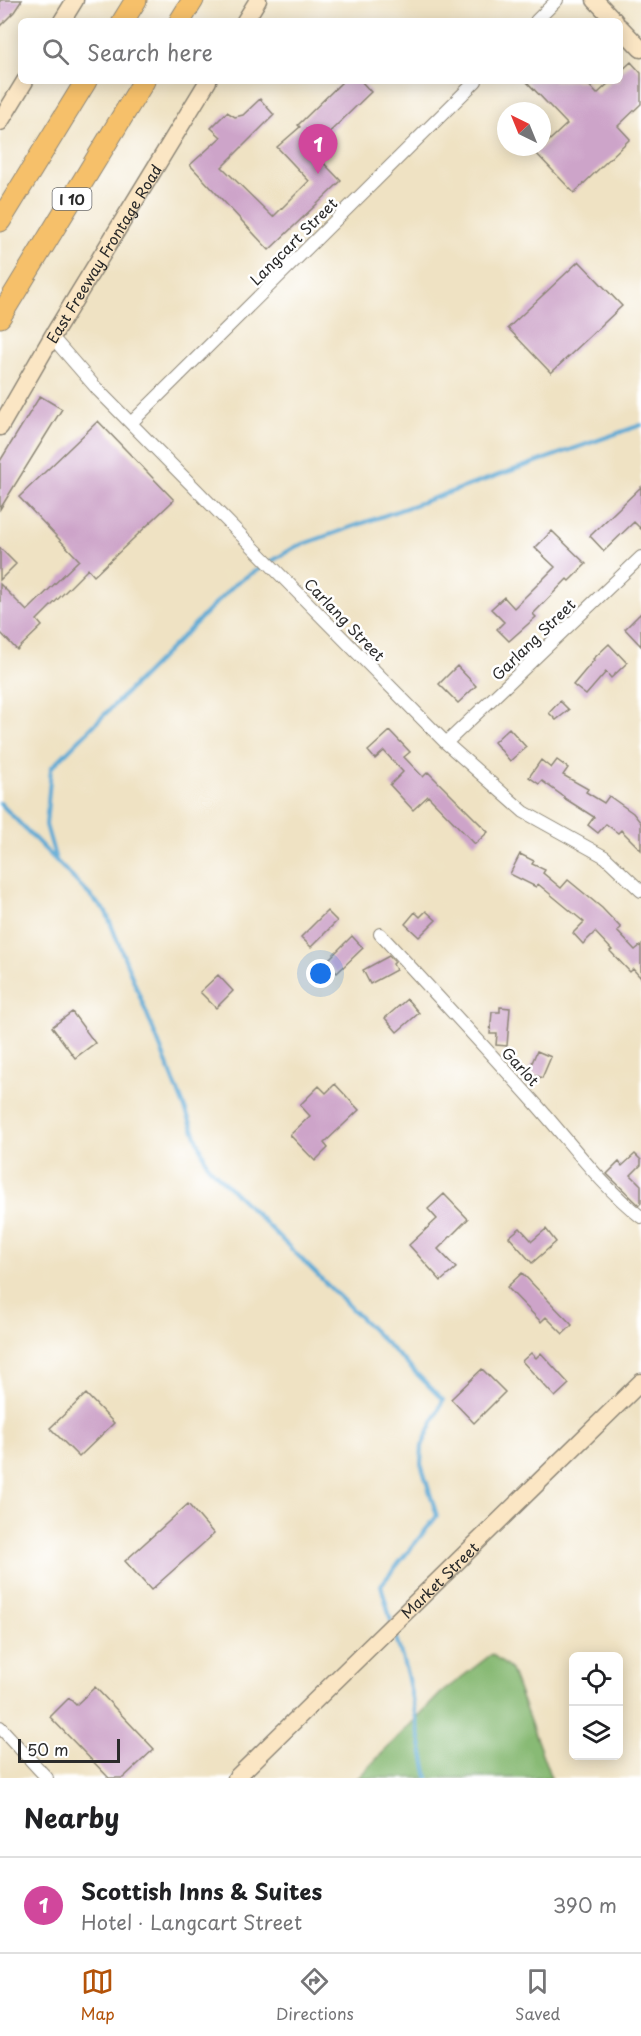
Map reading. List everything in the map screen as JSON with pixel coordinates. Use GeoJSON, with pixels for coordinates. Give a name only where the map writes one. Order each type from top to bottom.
{"type":"FeatureCollection","features":[{"type":"Feature","properties":{"kind":"highway"},"geometry":{"type":"LineString","coordinates":[[125,18],[136,0]]}},
{"type":"Feature","properties":{"kind":"highway"},"geometry":{"type":"LineString","coordinates":[[182,18],[193,0]]}},
{"type":"Feature","properties":{"kind":"highway"},"geometry":{"type":"LineString","coordinates":[[0,221],[84,84]]}},
{"type":"Feature","properties":{"kind":"highway","name":"I 10"},"geometry":{"type":"LineString","coordinates":[[0,317],[142,84]]}},
{"type":"Feature","properties":{"kind":"highway"},"geometry":{"type":"LineString","coordinates":[[0,193],[47,143]]}},
{"type":"Feature","properties":{"kind":"main road"},"geometry":{"type":"LineString","coordinates":[[64,18],[75,0]]}},
{"type":"Feature","properties":{"kind":"main road"},"geometry":{"type":"LineString","coordinates":[[247,18],[258,0]]}},
{"type":"Feature","properties":{"kind":"main road"},"geometry":{"type":"LineString","coordinates":[[595,0],[612,18]]}},
{"type":"Feature","properties":{"kind":"main road"},"geometry":{"type":"LineString","coordinates":[[623,30],[641,49]]}},
{"type":"Feature","properties":{"kind":"main road"},"geometry":{"type":"LineString","coordinates":[[0,122],[23,84]]}},
{"type":"Feature","properties":{"kind":"main road","name":"East Freeway Frontage Road"},"geometry":{"type":"LineString","coordinates":[[0,427],[206,84]]}},
{"type":"Feature","properties":{"kind":"main road","name":"Market Street"},"geometry":{"type":"LineString","coordinates":[[236,1778],[641,1382]]}},
{"type":"Feature","properties":{"kind":"street"},"geometry":{"type":"LineString","coordinates":[[539,18],[557,0]]}},
{"type":"Feature","properties":{"kind":"street","name":"Langcart Street"},"geometry":{"type":"LineString","coordinates":[[131,423],[473,84]]}},
{"type":"Feature","properties":{"kind":"street","name":"Carlang Street"},"geometry":{"type":"LineString","coordinates":[[52,337],[98,390],[446,743],[508,800],[524,812],[605,857],[641,891]]}},
{"type":"Feature","properties":{"kind":"street","name":"Garlang Street"},"geometry":{"type":"LineString","coordinates":[[446,743],[641,556]]}},
{"type":"Feature","properties":{"kind":"street","name":"Garlot"},"geometry":{"type":"LineString","coordinates":[[380,934],[536,1104],[606,1186],[641,1218]]}},
{"type":"Feature","properties":{"kind":"street"},"geometry":{"type":"LineString","coordinates":[[0,1727],[47,1778]]}},
{"type":"Feature","properties":{"kind":"green space"},"geometry":{"type":"Polygon","coordinates":[[[492,1654],[511,1670],[551,1778],[358,1778],[441,1693],[492,1654]]]}},
{"type":"Feature","properties":{"kind":"building"},"geometry":{"type":"Polygon","coordinates":[[[0,0],[22,0],[0,26],[0,0]]]}},
{"type":"Feature","properties":{"kind":"building"},"geometry":{"type":"Polygon","coordinates":[[[631,62],[641,73],[641,104],[618,126],[630,139],[574,193],[539,156],[551,156],[551,139],[567,124],[551,107],[551,102],[546,102],[529,84],[588,84],[597,94],[608,84],[623,84],[623,69],[631,62]]]}},
{"type":"Feature","properties":{"kind":"building"},"geometry":{"type":"Polygon","coordinates":[[[340,84],[364,84],[371,92],[311,150],[341,181],[269,250],[190,165],[221,137],[211,128],[227,112],[235,117],[243,115],[260,99],[274,115],[222,167],[273,217],[309,181],[277,147],[300,127],[298,125],[340,84]]]}},
{"type":"Feature","properties":{"kind":"building"},"geometry":{"type":"Polygon","coordinates":[[[579,261],[622,306],[551,373],[508,328],[579,261]]]}},
{"type":"Feature","properties":{"kind":"building"},"geometry":{"type":"Polygon","coordinates":[[[40,396],[62,409],[0,509],[0,461],[40,396]]]}},
{"type":"Feature","properties":{"kind":"building"},"geometry":{"type":"Polygon","coordinates":[[[98,421],[174,500],[94,576],[88,569],[37,620],[42,626],[17,650],[0,632],[0,584],[27,611],[79,560],[19,497],[98,421]]]}},
{"type":"Feature","properties":{"kind":"building"},"geometry":{"type":"Polygon","coordinates":[[[641,487],[641,529],[634,522],[604,551],[590,536],[641,487]]]}},
{"type":"Feature","properties":{"kind":"building"},"geometry":{"type":"Polygon","coordinates":[[[552,531],[586,564],[569,581],[567,579],[533,614],[536,617],[509,641],[497,629],[504,622],[491,609],[504,597],[514,608],[555,567],[535,548],[552,531]]]}},
{"type":"Feature","properties":{"kind":"building"},"geometry":{"type":"Polygon","coordinates":[[[0,548],[16,564],[0,580],[0,548]]]}},
{"type":"Feature","properties":{"kind":"building"},"geometry":{"type":"Polygon","coordinates":[[[641,613],[641,646],[625,629],[641,613]]]}},
{"type":"Feature","properties":{"kind":"building"},"geometry":{"type":"Polygon","coordinates":[[[609,644],[627,663],[611,678],[606,672],[586,695],[573,685],[593,659],[609,644]]]}},
{"type":"Feature","properties":{"kind":"building"},"geometry":{"type":"Polygon","coordinates":[[[457,666],[476,686],[458,703],[439,684],[457,666]]]}},
{"type":"Feature","properties":{"kind":"building"},"geometry":{"type":"Polygon","coordinates":[[[560,701],[569,710],[556,720],[549,713],[560,701]]]}},
{"type":"Feature","properties":{"kind":"building"},"geometry":{"type":"Polygon","coordinates":[[[509,728],[526,747],[510,761],[494,742],[509,728]]]}},
{"type":"Feature","properties":{"kind":"building"},"geometry":{"type":"Polygon","coordinates":[[[390,731],[410,752],[404,757],[423,777],[428,772],[488,832],[475,844],[428,796],[413,810],[390,785],[403,772],[384,751],[375,759],[368,751],[390,731]]]}},
{"type":"Feature","properties":{"kind":"building"},"geometry":{"type":"Polygon","coordinates":[[[541,760],[551,768],[557,760],[568,768],[563,775],[588,789],[586,792],[604,803],[609,796],[633,813],[641,823],[641,850],[621,830],[618,833],[606,824],[598,833],[588,825],[594,817],[542,781],[539,784],[529,777],[541,760]]]}},
{"type":"Feature","properties":{"kind":"building"},"geometry":{"type":"Polygon","coordinates":[[[520,854],[534,861],[532,864],[545,870],[543,873],[561,888],[568,880],[602,908],[621,928],[617,931],[635,950],[641,945],[641,978],[633,969],[630,972],[595,932],[583,944],[573,933],[584,922],[538,884],[536,887],[510,874],[520,854]]]}},
{"type":"Feature","properties":{"kind":"building"},"geometry":{"type":"Polygon","coordinates":[[[327,911],[337,921],[311,947],[301,937],[327,911]]]}},
{"type":"Feature","properties":{"kind":"building"},"geometry":{"type":"Polygon","coordinates":[[[426,911],[436,920],[419,937],[405,924],[415,912],[420,917],[426,911]]]}},
{"type":"Feature","properties":{"kind":"building"},"geometry":{"type":"Polygon","coordinates":[[[352,936],[363,948],[337,973],[326,962],[352,936]]]}},
{"type":"Feature","properties":{"kind":"building"},"geometry":{"type":"Polygon","coordinates":[[[389,956],[395,962],[393,964],[396,970],[370,984],[363,970],[389,956]]]}},
{"type":"Feature","properties":{"kind":"building"},"geometry":{"type":"Polygon","coordinates":[[[218,975],[233,991],[216,1008],[200,992],[218,975]]]}},
{"type":"Feature","properties":{"kind":"building"},"geometry":{"type":"Polygon","coordinates":[[[407,999],[419,1013],[397,1032],[385,1018],[407,999]]]}},
{"type":"Feature","properties":{"kind":"building"},"geometry":{"type":"Polygon","coordinates":[[[500,1007],[510,1008],[507,1046],[496,1045],[497,1034],[490,1034],[492,1012],[500,1012],[500,1007]]]}},
{"type":"Feature","properties":{"kind":"building"},"geometry":{"type":"Polygon","coordinates":[[[72,1012],[95,1043],[75,1058],[52,1027],[72,1012]]]}},
{"type":"Feature","properties":{"kind":"building"},"geometry":{"type":"Polygon","coordinates":[[[537,1051],[551,1057],[542,1078],[528,1072],[537,1051]]]}},
{"type":"Feature","properties":{"kind":"building"},"geometry":{"type":"Polygon","coordinates":[[[335,1084],[359,1110],[324,1143],[328,1148],[315,1161],[290,1135],[310,1116],[300,1105],[319,1086],[326,1093],[335,1084]]]}},
{"type":"Feature","properties":{"kind":"building"},"geometry":{"type":"Polygon","coordinates":[[[635,1154],[641,1160],[641,1165],[631,1175],[641,1185],[639,1205],[607,1174],[619,1162],[622,1166],[635,1154]]]}},
{"type":"Feature","properties":{"kind":"building"},"geometry":{"type":"Polygon","coordinates":[[[444,1194],[468,1219],[438,1249],[456,1268],[441,1281],[409,1245],[437,1219],[428,1209],[444,1194]]]}},
{"type":"Feature","properties":{"kind":"building"},"geometry":{"type":"Polygon","coordinates":[[[520,1228],[532,1241],[546,1229],[556,1242],[532,1263],[509,1237],[520,1228]]]}},
{"type":"Feature","properties":{"kind":"building"},"geometry":{"type":"Polygon","coordinates":[[[522,1273],[572,1325],[563,1334],[546,1317],[541,1322],[507,1287],[522,1273]]]}},
{"type":"Feature","properties":{"kind":"building"},"geometry":{"type":"Polygon","coordinates":[[[531,1353],[536,1358],[541,1353],[569,1384],[555,1397],[522,1361],[531,1353]]]}},
{"type":"Feature","properties":{"kind":"building"},"geometry":{"type":"Polygon","coordinates":[[[482,1369],[505,1392],[474,1423],[451,1399],[482,1369]]]}},
{"type":"Feature","properties":{"kind":"building"},"geometry":{"type":"Polygon","coordinates":[[[86,1394],[114,1423],[79,1457],[50,1428],[86,1394]]]}},
{"type":"Feature","properties":{"kind":"building"},"geometry":{"type":"Polygon","coordinates":[[[188,1504],[214,1534],[151,1590],[125,1561],[188,1504]]]}},
{"type":"Feature","properties":{"kind":"building"},"geometry":{"type":"Polygon","coordinates":[[[95,1687],[154,1749],[123,1778],[109,1778],[50,1717],[69,1698],[76,1705],[95,1687]]]}},
{"type":"Feature","properties":{"kind":"waterway"},"geometry":{"type":"LineString","coordinates":[[56,860],[46,825],[51,768],[236,583],[295,547],[641,425]]}},
{"type":"Feature","properties":{"kind":"waterway"},"geometry":{"type":"LineString","coordinates":[[0,803],[106,912],[208,1166],[443,1400],[422,1446],[421,1464],[437,1516],[381,1585],[391,1621]]}},
{"type":"Feature","properties":{"kind":"waterway"},"geometry":{"type":"LineString","coordinates":[[394,1631],[407,1674],[428,1778]]}},
{"type":"Feature","properties":{"kind":"place","name":"Scottish Inns & Suites"},"geometry":{"type":"Point","coordinates":[318,174]}}]}
